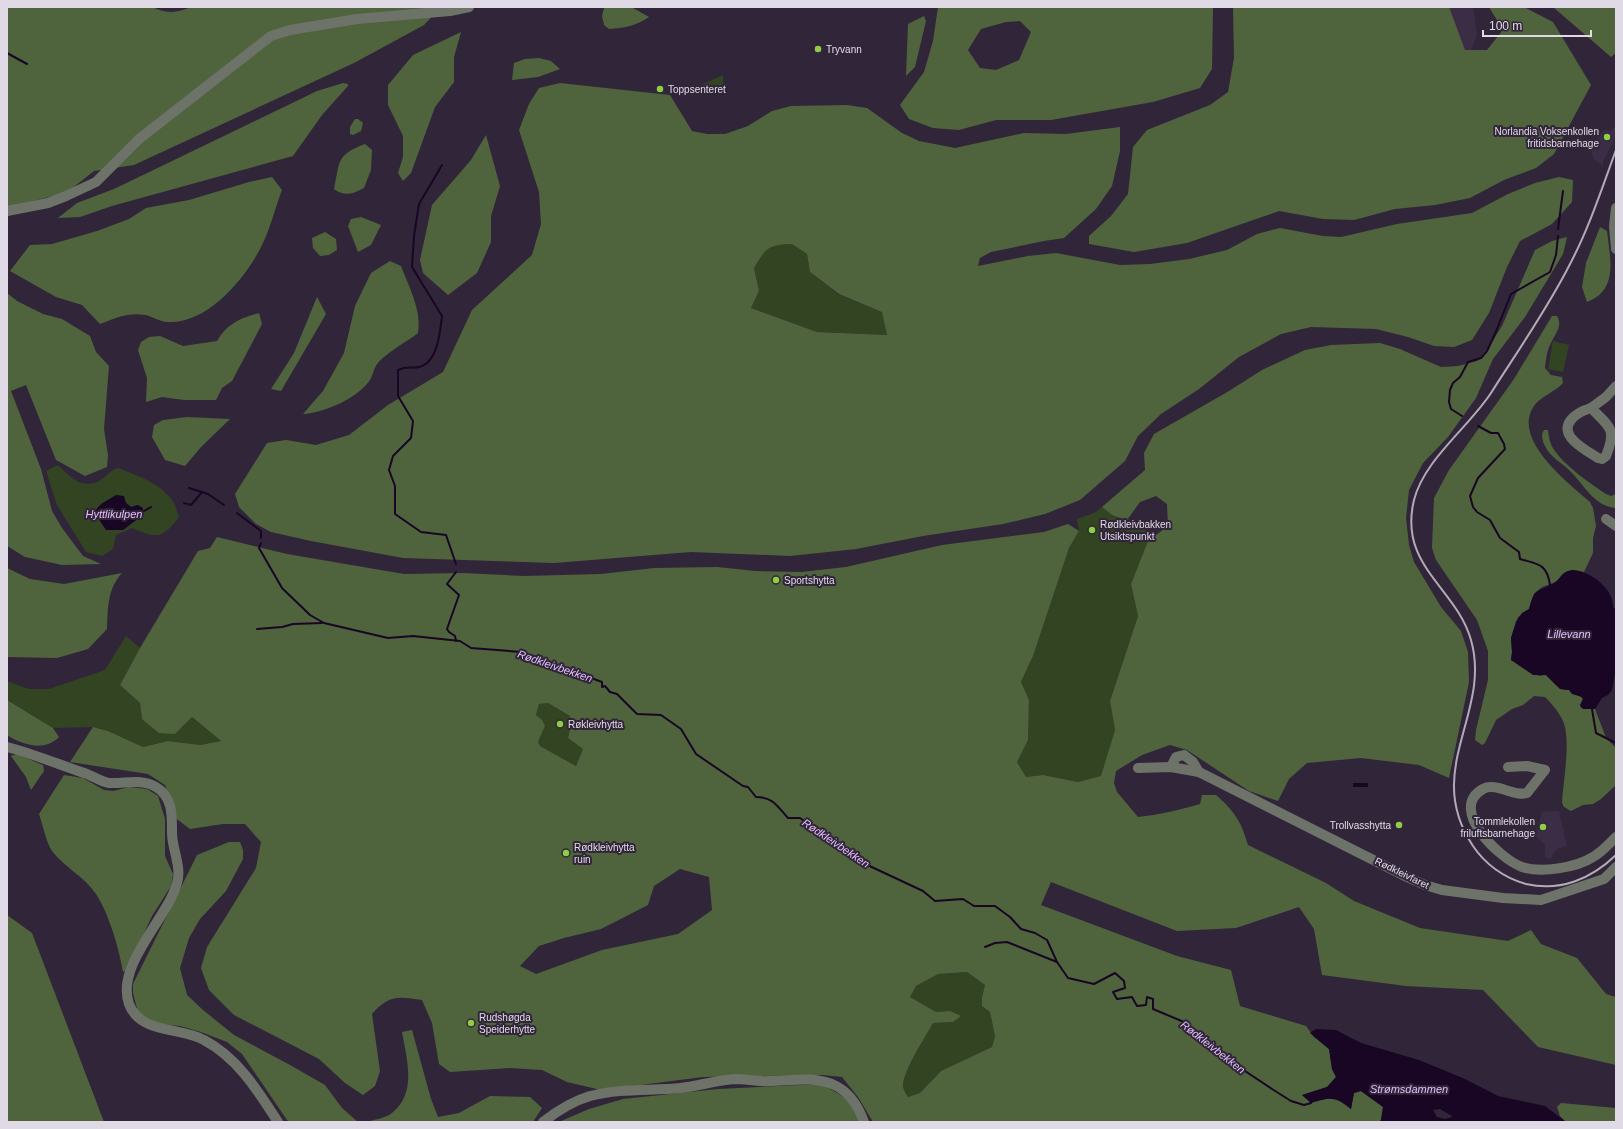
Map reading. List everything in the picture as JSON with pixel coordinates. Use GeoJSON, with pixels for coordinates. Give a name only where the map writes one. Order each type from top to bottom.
{"type":"FeatureCollection","features":[{"type":"Feature","properties":{"kind":"street"},"geometry":{"type":"LineString","coordinates":[[7,211],[48,203],[96,182],[139,139],[271,36],[290,30],[358,19],[450,11],[468,7]]}},
{"type":"Feature","properties":{"kind":"street"},"geometry":{"type":"LineString","coordinates":[[1616,208],[1614,226],[1616,249]]}},
{"type":"Feature","properties":{"kind":"street"},"geometry":{"type":"LineString","coordinates":[[1591,408],[1611,429],[1612,435],[1606,456],[1602,459],[1598,458],[1573,441],[1569,428],[1569,421],[1575,415],[1591,408],[1606,397],[1616,386]]}},
{"type":"Feature","properties":{"kind":"street"},"geometry":{"type":"LineString","coordinates":[[1606,519],[1616,526]]}},
{"type":"Feature","properties":{"kind":"street"},"geometry":{"type":"LineString","coordinates":[[7,747],[104,781],[148,783],[158,788],[167,796],[172,812],[172,839],[178,879],[173,894],[133,965],[127,986],[129,1004],[137,1016],[148,1023],[193,1034],[207,1041],[227,1055],[253,1086],[278,1122]]}},
{"type":"Feature","properties":{"kind":"street","name":"Rødkleivfaret"},"geometry":{"type":"LineString","coordinates":[[1171,767],[1176,756],[1184,755],[1193,762],[1199,772]]}},
{"type":"Feature","properties":{"kind":"street"},"geometry":{"type":"LineString","coordinates":[[1508,767],[1527,766],[1545,770],[1528,793],[1520,794],[1489,787],[1478,792],[1473,800],[1472,811],[1479,830],[1498,853],[1521,866],[1531,869],[1546,870],[1570,865],[1594,857],[1616,837]]}},
{"type":"Feature","properties":{"kind":"street","name":"Rødkleivfaret"},"geometry":{"type":"LineString","coordinates":[[1138,768],[1171,767],[1199,772],[1406,878],[1434,888],[1503,898],[1541,900],[1604,879],[1616,867]]}},
{"type":"Feature","properties":{"kind":"street"},"geometry":{"type":"LineString","coordinates":[[542,1122],[582,1099],[607,1093],[636,1089],[681,1088],[735,1080],[768,1082],[805,1079],[826,1082],[844,1091],[854,1101],[864,1122]]}},
{"type":"Feature","properties":{"kind":"shaded area"},"geometry":{"type":"Polygon","coordinates":[[[1407,7],[1473,7],[1477,35],[1469,55],[1407,7]]]}},
{"type":"Feature","properties":{"kind":"shaded area"},"geometry":{"type":"Polygon","coordinates":[[[1616,126],[1616,135],[1603,162],[1603,166],[1595,160],[1591,153],[1600,133],[1602,134],[1604,130],[1611,131],[1616,126]]]}},
{"type":"Feature","properties":{"kind":"shaded area"},"geometry":{"type":"Polygon","coordinates":[[[1559,811],[1567,846],[1557,849],[1550,859],[1545,857],[1545,845],[1536,836],[1542,812],[1559,811]]]}},
{"type":"Feature","properties":{"kind":"green space"},"geometry":{"type":"Polygon","coordinates":[[[7,7],[153,7],[162,11],[172,12],[181,11],[191,7],[441,7],[424,25],[354,63],[134,165],[94,171],[66,193],[7,207],[7,7]]]}},
{"type":"Feature","properties":{"kind":"green space"},"geometry":{"type":"Polygon","coordinates":[[[938,7],[1213,7],[1212,69],[1200,88],[1153,102],[1051,120],[996,120],[959,130],[933,128],[909,119],[900,105],[924,72],[933,41],[938,7]],[[1020,21],[1006,22],[981,29],[968,50],[980,68],[996,70],[1019,60],[1031,32],[1020,21]]]}},
{"type":"Feature","properties":{"kind":"green space"},"geometry":{"type":"Polygon","coordinates":[[[1233,7],[1449,7],[1465,50],[1487,50],[1503,30],[1489,7],[1524,7],[1553,22],[1591,85],[1554,154],[1536,168],[1504,180],[1470,198],[1435,205],[1395,209],[1354,220],[1323,219],[1279,211],[1187,243],[1134,252],[1089,244],[1089,236],[1111,216],[1128,194],[1133,147],[1147,130],[1210,105],[1228,92],[1234,58],[1233,7]]]}},
{"type":"Feature","properties":{"kind":"green space"},"geometry":{"type":"Polygon","coordinates":[[[1553,7],[1616,7],[1616,53],[1611,57],[1553,7]]]}},
{"type":"Feature","properties":{"kind":"green space"},"geometry":{"type":"Polygon","coordinates":[[[604,8],[633,8],[649,17],[639,23],[625,27],[609,29],[604,25],[602,16],[604,8]]]}},
{"type":"Feature","properties":{"kind":"green space"},"geometry":{"type":"Polygon","coordinates":[[[924,16],[926,21],[915,67],[906,76],[908,24],[924,16]]]}},
{"type":"Feature","properties":{"kind":"green space"},"geometry":{"type":"Polygon","coordinates":[[[461,32],[454,57],[454,82],[435,107],[411,173],[403,181],[398,173],[403,157],[403,136],[388,105],[388,85],[413,55],[461,32]]]}},
{"type":"Feature","properties":{"kind":"green space"},"geometry":{"type":"Polygon","coordinates":[[[539,58],[551,61],[560,69],[538,77],[512,80],[514,63],[525,59],[539,58]]]}},
{"type":"Feature","properties":{"kind":"green space"},"geometry":{"type":"Polygon","coordinates":[[[723,75],[723,89],[700,87],[701,85],[723,75]]]}},
{"type":"Feature","properties":{"kind":"green space"},"geometry":{"type":"Polygon","coordinates":[[[343,83],[348,84],[348,86],[322,115],[293,156],[112,206],[80,217],[58,218],[77,203],[114,189],[317,91],[343,83]]]}},
{"type":"Feature","properties":{"kind":"green space"},"geometry":{"type":"Polygon","coordinates":[[[560,83],[670,95],[692,131],[707,134],[725,134],[748,126],[772,111],[791,106],[847,105],[867,108],[902,133],[919,141],[955,148],[1024,133],[1066,134],[1120,127],[1120,151],[1112,186],[1096,209],[1064,238],[991,252],[980,258],[978,266],[1028,256],[1056,253],[1120,265],[1150,264],[1189,259],[1227,250],[1257,234],[1280,228],[1323,236],[1341,237],[1397,224],[1472,213],[1508,194],[1535,183],[1559,177],[1573,180],[1572,202],[1552,224],[1520,241],[1507,267],[1489,313],[1472,340],[1454,347],[1434,346],[1408,337],[1376,329],[1311,327],[1281,334],[1239,357],[1199,389],[1161,414],[1138,436],[1125,461],[1080,500],[1045,514],[1003,524],[923,536],[856,549],[790,556],[691,552],[554,563],[403,558],[271,532],[256,524],[239,507],[235,494],[267,443],[286,440],[316,445],[349,435],[388,405],[443,372],[472,310],[532,255],[541,224],[539,192],[519,130],[529,104],[539,88],[560,83]],[[792,244],[778,245],[768,249],[754,268],[759,291],[751,308],[817,332],[887,335],[882,312],[839,294],[810,272],[807,254],[792,244]]]}},
{"type":"Feature","properties":{"kind":"green space"},"geometry":{"type":"Polygon","coordinates":[[[355,119],[358,119],[363,123],[361,131],[353,135],[350,134],[350,127],[355,119]]]}},
{"type":"Feature","properties":{"kind":"green space"},"geometry":{"type":"Polygon","coordinates":[[[486,135],[500,186],[491,216],[491,242],[477,273],[448,295],[423,273],[420,260],[432,205],[471,160],[486,135]]]}},
{"type":"Feature","properties":{"kind":"green space"},"geometry":{"type":"Polygon","coordinates":[[[365,144],[372,150],[371,170],[364,188],[349,194],[338,192],[334,189],[341,160],[349,152],[365,144]]]}},
{"type":"Feature","properties":{"kind":"green space"},"geometry":{"type":"Polygon","coordinates":[[[272,177],[282,190],[261,247],[235,285],[210,308],[197,316],[183,321],[168,322],[148,316],[133,314],[100,324],[82,305],[56,297],[10,271],[30,245],[52,244],[97,231],[129,219],[146,208],[189,200],[249,182],[272,177]]]}},
{"type":"Feature","properties":{"kind":"green space"},"geometry":{"type":"Polygon","coordinates":[[[361,217],[381,225],[371,245],[358,252],[348,226],[351,219],[361,217]]]}},
{"type":"Feature","properties":{"kind":"green space"},"geometry":{"type":"Polygon","coordinates":[[[1600,227],[1607,231],[1610,252],[1610,272],[1604,290],[1597,297],[1587,302],[1582,287],[1586,263],[1600,227]]]}},
{"type":"Feature","properties":{"kind":"green space"},"geometry":{"type":"Polygon","coordinates":[[[325,232],[336,239],[337,250],[329,255],[320,256],[313,248],[312,238],[325,232]]]}},
{"type":"Feature","properties":{"kind":"green space"},"geometry":{"type":"Polygon","coordinates":[[[1567,237],[1563,254],[1525,317],[1493,359],[1476,398],[1448,437],[1423,463],[1409,490],[1406,518],[1409,545],[1414,562],[1441,607],[1461,631],[1468,652],[1469,682],[1449,778],[1419,765],[1361,758],[1307,763],[1289,779],[1278,801],[1249,791],[1187,750],[1170,745],[1142,755],[1116,771],[1114,783],[1117,792],[1138,817],[1169,812],[1200,804],[1202,795],[1216,795],[1233,812],[1243,829],[1248,845],[1326,883],[1354,901],[1420,928],[1508,941],[1531,930],[1541,944],[1577,958],[1606,994],[1616,997],[1616,1065],[1538,1047],[1483,990],[1406,986],[1322,975],[1314,929],[1299,907],[1236,928],[1177,931],[1051,882],[1041,905],[1177,956],[1231,970],[1240,1006],[1306,1026],[1314,1037],[1329,1049],[1332,1069],[1336,1077],[1327,1087],[1302,1095],[1311,1103],[1332,1099],[1341,1102],[1351,1109],[1354,1093],[1361,1091],[1383,1107],[1381,1120],[1379,1122],[873,1122],[858,1097],[842,1077],[823,1075],[703,1077],[601,1090],[567,1082],[542,1070],[510,1068],[450,1072],[439,1064],[432,1023],[422,1000],[407,998],[394,998],[389,1000],[383,1003],[372,1014],[380,1071],[375,1086],[363,1095],[345,1083],[319,1059],[234,1015],[209,990],[201,968],[207,947],[256,868],[261,842],[245,824],[223,824],[190,829],[174,817],[165,785],[148,774],[70,762],[93,727],[108,731],[143,747],[168,741],[200,745],[221,741],[192,717],[175,734],[159,733],[142,719],[140,703],[120,685],[140,648],[198,551],[210,548],[217,537],[287,554],[404,574],[462,573],[524,576],[601,574],[654,568],[717,567],[755,571],[801,572],[846,567],[942,545],[1044,532],[1068,524],[1079,531],[1069,548],[1033,656],[1021,682],[1029,700],[1028,740],[1017,762],[1026,777],[1043,775],[1078,782],[1101,776],[1115,730],[1110,701],[1138,616],[1131,584],[1148,541],[1168,526],[1167,504],[1156,496],[1140,502],[1127,520],[1112,515],[1102,507],[1145,470],[1144,453],[1154,434],[1229,391],[1262,370],[1305,350],[1331,345],[1380,343],[1400,349],[1441,367],[1458,366],[1477,361],[1488,348],[1502,326],[1535,250],[1552,241],[1567,237]],[[548,703],[539,704],[536,715],[542,720],[545,726],[538,742],[540,746],[576,766],[583,749],[568,738],[571,724],[570,716],[548,703]],[[680,869],[654,886],[648,905],[601,929],[539,946],[520,966],[536,974],[602,950],[678,934],[712,910],[709,877],[680,869]],[[967,972],[938,974],[916,986],[910,997],[936,1012],[950,1011],[961,1016],[953,1022],[933,1023],[910,1063],[904,1080],[903,1087],[908,1097],[920,1093],[941,1071],[992,1047],[995,1036],[990,1012],[982,1006],[982,997],[985,985],[967,972]]]}},
{"type":"Feature","properties":{"kind":"green space"},"geometry":{"type":"Polygon","coordinates":[[[792,244],[807,254],[810,272],[838,294],[883,312],[887,335],[817,332],[751,308],[759,291],[754,268],[758,261],[768,249],[778,245],[792,244]]]}},
{"type":"Feature","properties":{"kind":"green space"},"geometry":{"type":"Polygon","coordinates":[[[390,261],[401,266],[411,291],[418,316],[418,333],[382,359],[375,367],[370,380],[365,387],[357,393],[330,408],[303,414],[323,391],[344,353],[355,306],[371,273],[390,261]]]}},
{"type":"Feature","properties":{"kind":"green space"},"geometry":{"type":"Polygon","coordinates":[[[7,293],[17,301],[43,314],[62,319],[90,336],[96,352],[109,366],[104,429],[108,455],[107,467],[85,476],[56,460],[26,385],[11,391],[41,469],[52,511],[62,528],[83,556],[101,564],[62,565],[25,557],[7,546],[7,293]]]}},
{"type":"Feature","properties":{"kind":"green space"},"geometry":{"type":"Polygon","coordinates":[[[317,297],[326,314],[281,391],[271,389],[294,353],[317,297]]]}},
{"type":"Feature","properties":{"kind":"green space"},"geometry":{"type":"Polygon","coordinates":[[[259,313],[262,324],[232,381],[222,388],[216,400],[184,400],[162,397],[146,402],[147,378],[138,350],[141,342],[149,337],[160,336],[183,346],[217,341],[225,330],[235,322],[259,313]]]}},
{"type":"Feature","properties":{"kind":"green space"},"geometry":{"type":"Polygon","coordinates":[[[1552,316],[1557,316],[1559,320],[1559,327],[1549,349],[1545,368],[1551,375],[1562,377],[1563,383],[1540,399],[1534,406],[1529,419],[1530,432],[1536,446],[1545,459],[1569,484],[1590,502],[1593,508],[1596,526],[1593,538],[1593,553],[1584,572],[1572,570],[1556,582],[1542,587],[1534,594],[1529,609],[1518,617],[1516,622],[1511,638],[1511,660],[1539,676],[1546,675],[1556,685],[1564,690],[1569,690],[1582,698],[1583,699],[1580,705],[1581,708],[1595,709],[1606,738],[1616,748],[1616,785],[1601,799],[1593,804],[1583,805],[1571,811],[1564,807],[1562,803],[1567,748],[1565,727],[1562,719],[1552,704],[1545,697],[1534,696],[1523,705],[1512,709],[1496,720],[1485,743],[1482,745],[1475,740],[1488,680],[1488,651],[1477,620],[1436,560],[1432,548],[1434,498],[1449,470],[1514,379],[1552,316]]]}},
{"type":"Feature","properties":{"kind":"green space"},"geometry":{"type":"Polygon","coordinates":[[[1553,341],[1569,345],[1563,372],[1548,369],[1553,341]]]}},
{"type":"Feature","properties":{"kind":"green space"},"geometry":{"type":"Polygon","coordinates":[[[187,417],[230,419],[201,447],[185,466],[165,460],[152,437],[154,425],[163,420],[187,417]]]}},
{"type":"Feature","properties":{"kind":"green space"},"geometry":{"type":"Polygon","coordinates":[[[1544,430],[1548,430],[1553,449],[1572,469],[1606,494],[1611,496],[1616,494],[1616,508],[1601,503],[1595,499],[1569,470],[1547,450],[1544,445],[1542,434],[1544,430]]]}},
{"type":"Feature","properties":{"kind":"green space"},"geometry":{"type":"Polygon","coordinates":[[[58,465],[71,477],[81,483],[87,484],[99,481],[118,468],[147,480],[161,489],[173,502],[179,517],[168,530],[158,535],[148,534],[132,528],[116,535],[113,549],[102,556],[86,552],[57,505],[46,471],[58,465]],[[126,503],[123,530],[138,505],[131,507],[126,503]]]}},
{"type":"Feature","properties":{"kind":"green space"},"geometry":{"type":"Polygon","coordinates":[[[1102,507],[1112,515],[1141,523],[1147,532],[1148,541],[1131,584],[1138,616],[1110,701],[1115,730],[1102,776],[1078,782],[1043,775],[1026,777],[1017,762],[1028,740],[1029,700],[1021,682],[1033,656],[1069,548],[1079,531],[1077,519],[1094,513],[1102,507]]]}},
{"type":"Feature","properties":{"kind":"green space"},"geometry":{"type":"Polygon","coordinates":[[[7,568],[30,579],[64,584],[122,573],[117,579],[111,592],[108,607],[107,629],[88,649],[57,658],[7,657],[7,568]]]}},
{"type":"Feature","properties":{"kind":"green space"},"geometry":{"type":"Polygon","coordinates":[[[126,636],[140,648],[120,685],[140,703],[142,719],[182,728],[191,717],[221,741],[200,745],[168,741],[143,747],[108,731],[93,727],[53,728],[7,700],[7,681],[29,689],[49,689],[105,670],[126,636]]]}},
{"type":"Feature","properties":{"kind":"green space"},"geometry":{"type":"Polygon","coordinates":[[[7,700],[53,728],[59,737],[53,742],[40,746],[20,742],[7,735],[7,700]]]}},
{"type":"Feature","properties":{"kind":"green space"},"geometry":{"type":"Polygon","coordinates":[[[548,703],[570,716],[571,724],[568,738],[583,749],[576,766],[540,746],[538,742],[545,726],[536,715],[539,704],[548,703]]]}},
{"type":"Feature","properties":{"kind":"green space"},"geometry":{"type":"Polygon","coordinates":[[[17,754],[43,765],[44,771],[31,790],[26,777],[11,756],[17,754]]]}},
{"type":"Feature","properties":{"kind":"green space"},"geometry":{"type":"Polygon","coordinates":[[[64,775],[83,778],[104,790],[113,791],[129,787],[147,789],[158,796],[165,819],[165,856],[173,874],[171,886],[152,916],[127,970],[123,972],[113,932],[101,902],[86,882],[52,851],[39,814],[64,775]]]}},
{"type":"Feature","properties":{"kind":"green space"},"geometry":{"type":"Polygon","coordinates":[[[229,842],[240,842],[243,850],[243,859],[226,891],[200,919],[189,938],[180,968],[187,995],[234,1035],[325,1085],[342,1108],[358,1122],[290,1122],[287,1120],[242,1054],[227,1042],[180,1026],[154,1024],[138,1012],[133,993],[133,984],[197,855],[229,842]]]}},
{"type":"Feature","properties":{"kind":"green space"},"geometry":{"type":"Polygon","coordinates":[[[7,915],[32,933],[104,1122],[7,1122],[7,915]]]}},
{"type":"Feature","properties":{"kind":"green space"},"geometry":{"type":"Polygon","coordinates":[[[967,972],[985,985],[982,997],[982,1006],[990,1012],[995,1036],[992,1047],[941,1071],[920,1093],[908,1097],[903,1087],[904,1080],[910,1064],[933,1023],[953,1022],[950,1011],[936,1012],[910,997],[916,986],[938,974],[967,972]]]}},
{"type":"Feature","properties":{"kind":"green space"},"geometry":{"type":"Polygon","coordinates":[[[412,1030],[431,1099],[438,1117],[459,1113],[490,1096],[530,1097],[542,1108],[533,1122],[366,1122],[383,1118],[392,1113],[400,1105],[405,1096],[408,1065],[402,1032],[412,1030]]]}},
{"type":"Feature","properties":{"kind":"green space"},"geometry":{"type":"Polygon","coordinates":[[[820,1084],[845,1098],[861,1122],[559,1122],[589,1109],[623,1099],[718,1089],[820,1084]]]}},
{"type":"Feature","properties":{"kind":"green space"},"geometry":{"type":"Polygon","coordinates":[[[1561,1103],[1616,1108],[1616,1122],[1566,1122],[1560,1116],[1557,1107],[1561,1103]]]}},
{"type":"Feature","properties":{"kind":"water","name":"Hyttlikulpen"},"geometry":{"type":"Polygon","coordinates":[[[116,495],[124,496],[126,503],[131,507],[138,505],[143,508],[143,515],[123,530],[106,530],[94,512],[101,504],[116,495]]]}},
{"type":"Feature","properties":{"kind":"water","name":"Lillevann"},"geometry":{"type":"Polygon","coordinates":[[[1572,570],[1585,573],[1599,581],[1609,593],[1613,607],[1616,610],[1616,669],[1612,690],[1608,695],[1602,698],[1595,709],[1583,709],[1580,705],[1583,699],[1582,697],[1572,694],[1569,690],[1560,689],[1546,675],[1533,675],[1511,660],[1511,638],[1516,622],[1522,613],[1529,609],[1535,593],[1557,581],[1565,572],[1572,570]]]}},
{"type":"Feature","properties":{"kind":"water"},"geometry":{"type":"Polygon","coordinates":[[[1353,783],[1368,783],[1368,787],[1353,787],[1353,783]]]}},
{"type":"Feature","properties":{"kind":"water","name":"Strømsdammen"},"geometry":{"type":"Polygon","coordinates":[[[1316,1029],[1336,1030],[1361,1043],[1419,1060],[1465,1079],[1498,1096],[1545,1106],[1566,1122],[1379,1122],[1381,1120],[1383,1107],[1361,1091],[1354,1093],[1351,1109],[1341,1102],[1332,1099],[1311,1103],[1302,1095],[1327,1087],[1336,1077],[1332,1069],[1329,1049],[1310,1033],[1316,1029]],[[1440,1109],[1433,1110],[1437,1117],[1445,1119],[1452,1116],[1440,1109]]]}},
{"type":"Feature","properties":{"kind":"waterway"},"geometry":{"type":"LineString","coordinates":[[7,53],[27,64]]}},
{"type":"Feature","properties":{"kind":"waterway"},"geometry":{"type":"LineString","coordinates":[[442,165],[419,204],[414,236],[412,267],[442,316],[440,330],[434,353],[425,364],[419,367],[398,370],[398,396],[413,421],[411,438],[393,456],[389,470],[395,486],[395,514],[421,532],[446,535],[456,564]]}},
{"type":"Feature","properties":{"kind":"waterway"},"geometry":{"type":"LineString","coordinates":[[1558,229],[1563,191]]}},
{"type":"Feature","properties":{"kind":"waterway"},"geometry":{"type":"LineString","coordinates":[[1462,416],[1451,409],[1449,402],[1450,390],[1453,383],[1460,377],[1468,362],[1481,358],[1487,351],[1511,294],[1550,272],[1556,255],[1558,236]]}},
{"type":"Feature","properties":{"kind":"waterway"},"geometry":{"type":"LineString","coordinates":[[1478,426],[1491,433],[1498,433],[1505,449],[1478,478],[1470,496],[1473,507],[1477,512],[1490,520],[1500,538],[1519,552],[1520,559],[1544,568],[1549,578],[1550,585]]}},
{"type":"Feature","properties":{"kind":"waterway","name":"Rødkleivbekken"},"geometry":{"type":"LineString","coordinates":[[189,488],[208,494],[224,505]]}},
{"type":"Feature","properties":{"kind":"waterway","name":"Rødkleivbekken"},"geometry":{"type":"LineString","coordinates":[[184,503],[191,505],[202,492]]}},
{"type":"Feature","properties":{"kind":"waterway","name":"Rødkleivbekken"},"geometry":{"type":"LineString","coordinates":[[144,511],[151,507]]}},
{"type":"Feature","properties":{"kind":"waterway","name":"Rødkleivbekken"},"geometry":{"type":"LineString","coordinates":[[237,513],[261,531],[261,538]]}},
{"type":"Feature","properties":{"kind":"waterway","name":"Rødkleivbekken"},"geometry":{"type":"LineString","coordinates":[[261,543],[259,548],[282,588],[310,615],[324,623],[388,638],[413,636],[460,641],[471,648],[521,652],[602,682],[602,687],[605,686],[610,692],[617,694],[637,714],[661,715],[681,729],[696,754],[743,786],[748,787],[756,797],[771,800],[788,818],[800,818],[861,862],[923,891],[935,901],[963,899],[974,906],[995,906],[1010,917],[1021,929],[1035,933],[1047,940],[1057,962],[1068,978],[1094,984],[1115,973],[1124,981],[1125,988],[1113,992],[1117,999],[1132,997],[1137,1006],[1146,1005],[1147,997],[1153,999],[1153,1009],[1184,1022],[1230,1061],[1272,1089],[1291,1101],[1304,1105],[1311,1103]]}},
{"type":"Feature","properties":{"kind":"waterway"},"geometry":{"type":"LineString","coordinates":[[456,572],[447,584],[459,595],[447,629],[455,636],[456,641]]}},
{"type":"Feature","properties":{"kind":"waterway"},"geometry":{"type":"LineString","coordinates":[[257,629],[282,627],[293,624],[322,623]]}},
{"type":"Feature","properties":{"kind":"waterway"},"geometry":{"type":"LineString","coordinates":[[1592,709],[1596,733],[1616,743]]}},
{"type":"Feature","properties":{"kind":"waterway"},"geometry":{"type":"LineString","coordinates":[[985,947],[995,943],[1007,942],[1057,962]]}},
{"type":"Feature","properties":{"kind":"railway"},"geometry":{"type":"LineString","coordinates":[[1616,150],[1589,222],[1577,250],[1561,280],[1542,313],[1491,393],[1427,471],[1419,485],[1414,500],[1411,523],[1414,542],[1421,559],[1464,621],[1471,640],[1475,667],[1473,692],[1455,767],[1454,792],[1459,818],[1473,846],[1483,859],[1496,870],[1510,878],[1526,884],[1539,886],[1563,885],[1574,882],[1596,871],[1616,855]]}},
{"type":"Feature","properties":{"kind":"place","name":"Tryvann"},"geometry":{"type":"Point","coordinates":[818,49]}},
{"type":"Feature","properties":{"kind":"place","name":"Toppsenteret"},"geometry":{"type":"Point","coordinates":[660,89]}},
{"type":"Feature","properties":{"kind":"place","name":"Norlandia Voksenkollen fritidsbarnehage"},"geometry":{"type":"Point","coordinates":[1607,137]}},
{"type":"Feature","properties":{"kind":"place","name":"Rødkleivbakken Utsiktspunkt"},"geometry":{"type":"Point","coordinates":[1092,530]}},
{"type":"Feature","properties":{"kind":"place","name":"Sportshytta"},"geometry":{"type":"Point","coordinates":[776,580]}},
{"type":"Feature","properties":{"kind":"place","name":"Røkleivhytta"},"geometry":{"type":"Point","coordinates":[560,724]}},
{"type":"Feature","properties":{"kind":"place","name":"Trollvasshytta"},"geometry":{"type":"Point","coordinates":[1399,825]}},
{"type":"Feature","properties":{"kind":"place","name":"Tommlekollen friluftsbarnehage"},"geometry":{"type":"Point","coordinates":[1543,827]}},
{"type":"Feature","properties":{"kind":"place","name":"Rødkleivhytta ruin"},"geometry":{"type":"Point","coordinates":[566,853]}},
{"type":"Feature","properties":{"kind":"place","name":"Rudshøgda Speiderhytte"},"geometry":{"type":"Point","coordinates":[471,1023]}}]}
